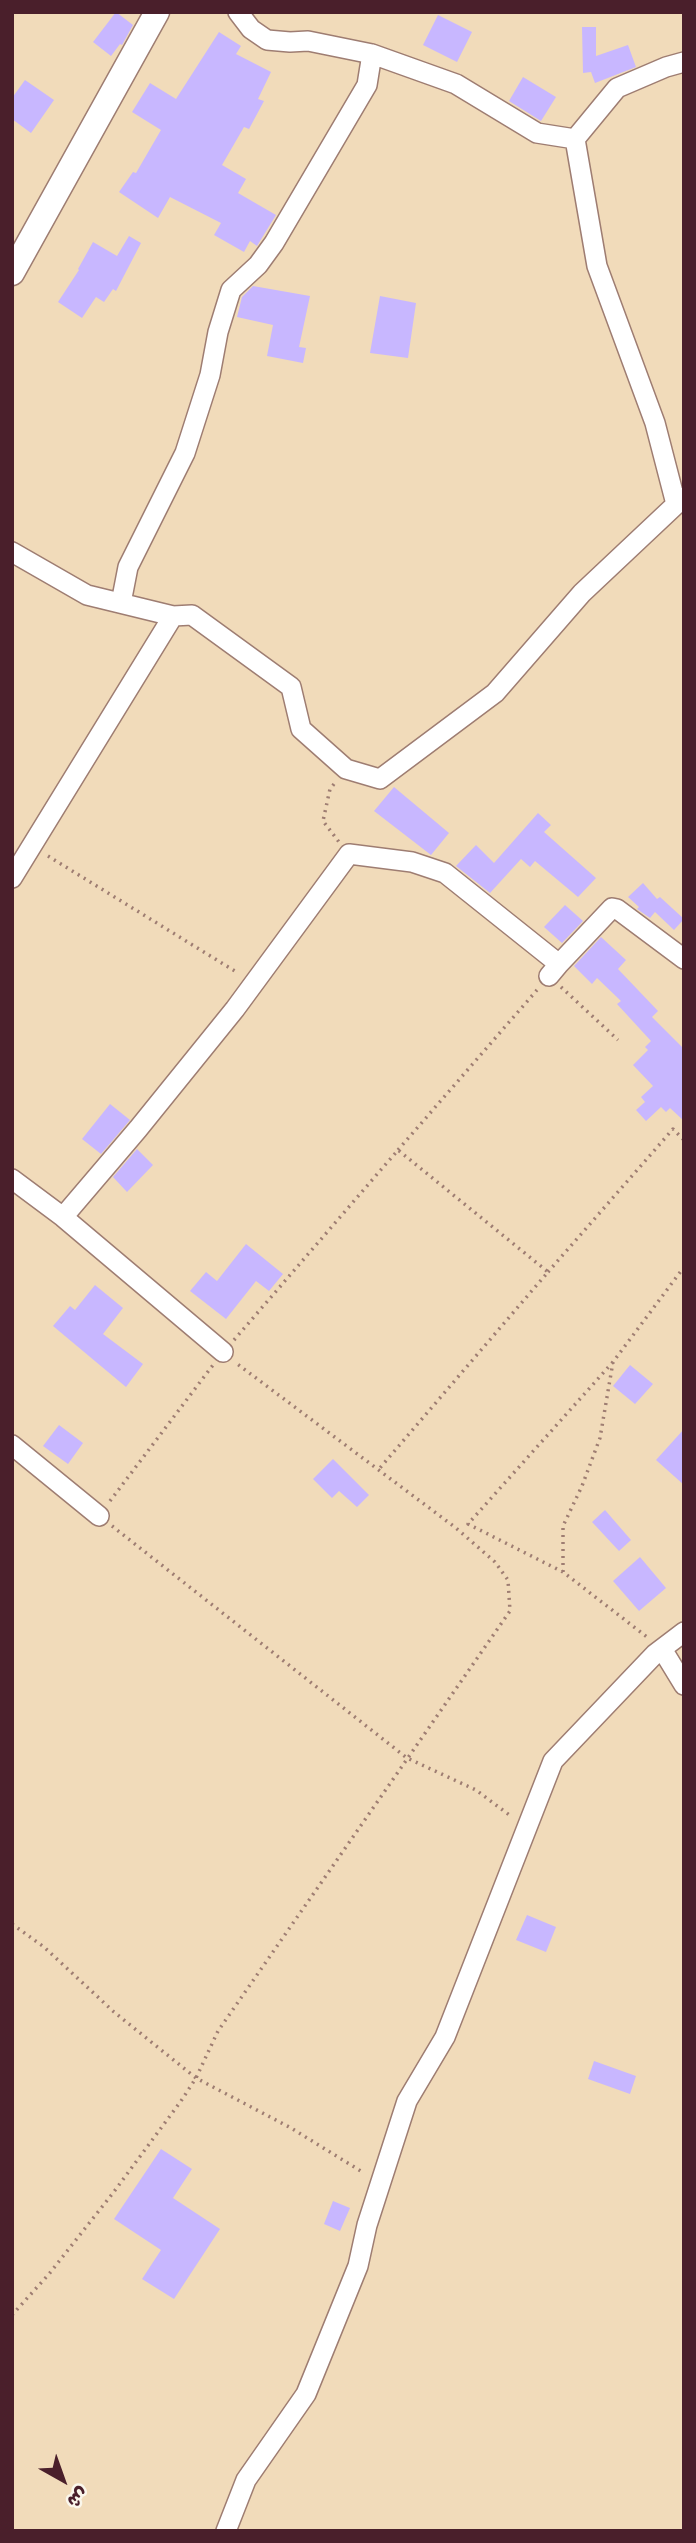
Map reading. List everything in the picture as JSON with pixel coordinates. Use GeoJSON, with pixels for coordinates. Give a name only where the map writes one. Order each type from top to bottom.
{"type":"FeatureCollection","features":[{"type":"Feature","properties":{"kind":"street"},"geometry":{"type":"LineString","coordinates":[[12,273],[157,12]]}},
{"type":"Feature","properties":{"kind":"street"},"geometry":{"type":"LineString","coordinates":[[238,12],[251,29],[267,40],[308,41],[372,54],[456,83],[537,133],[575,139]]}},
{"type":"Feature","properties":{"kind":"street"},"geometry":{"type":"LineString","coordinates":[[121,603],[128,567],[185,453],[210,375],[218,332],[231,290],[258,265],[274,243],[367,85],[372,54]]}},
{"type":"Feature","properties":{"kind":"street"},"geometry":{"type":"LineString","coordinates":[[12,552],[88,595],[173,616],[192,615],[291,687],[301,729],[346,769],[380,779],[495,693],[582,593],[680,501],[655,423],[597,266],[575,139],[617,88],[684,62]]}},
{"type":"Feature","properties":{"kind":"street"},"geometry":{"type":"LineString","coordinates":[[12,878],[173,616]]}},
{"type":"Feature","properties":{"kind":"street"},"geometry":{"type":"LineString","coordinates":[[63,1217],[138,1129],[254,983],[349,855],[412,862],[445,873],[554,970],[612,908],[684,959]]}},
{"type":"Feature","properties":{"kind":"street"},"geometry":{"type":"LineString","coordinates":[[12,1179],[63,1217],[223,1352]]}},
{"type":"Feature","properties":{"kind":"street"},"geometry":{"type":"LineString","coordinates":[[12,1445],[99,1516]]}},
{"type":"Feature","properties":{"kind":"street"},"geometry":{"type":"LineString","coordinates":[[226,2531],[246,2480],[306,2394],[358,2266],[407,2101],[445,2037],[553,1761],[662,1649],[684,1632]]}},
{"type":"Feature","properties":{"kind":"street"},"geometry":{"type":"LineString","coordinates":[[662,1649],[684,1685]]}},
{"type":"Feature","properties":{"kind":"path"},"geometry":{"type":"LineString","coordinates":[[346,769],[330,789],[323,821],[349,855]]}},
{"type":"Feature","properties":{"kind":"path"},"geometry":{"type":"LineString","coordinates":[[30,849],[43,852],[254,983]]}},
{"type":"Feature","properties":{"kind":"path"},"geometry":{"type":"LineString","coordinates":[[528,1829],[477,1790],[407,1758],[99,1516],[223,1352],[554,970],[618,1040]]}},
{"type":"Feature","properties":{"kind":"path"},"geometry":{"type":"LineString","coordinates":[[379,1469],[673,1129],[684,1140]]}},
{"type":"Feature","properties":{"kind":"path"},"geometry":{"type":"LineString","coordinates":[[398,1150],[548,1272]]}},
{"type":"Feature","properties":{"kind":"path"},"geometry":{"type":"LineString","coordinates":[[662,1649],[563,1572],[468,1524],[613,1362],[684,1267]]}},
{"type":"Feature","properties":{"kind":"path"},"geometry":{"type":"LineString","coordinates":[[12,2315],[49,2274],[113,2193],[196,2078],[218,2031],[510,1611],[508,1580],[495,1562],[456,1528],[223,1352]]}},
{"type":"Feature","properties":{"kind":"path"},"geometry":{"type":"LineString","coordinates":[[563,1572],[564,1526],[600,1438],[613,1362]]}},
{"type":"Feature","properties":{"kind":"path"},"geometry":{"type":"LineString","coordinates":[[12,1924],[44,1947],[114,2012],[196,2078],[291,2128],[381,2183]]}},
{"type":"Feature","properties":{"kind":"building"},"geometry":{"type":"Polygon","coordinates":[[[116,12],[133,25],[122,45],[120,44],[111,56],[93,42],[116,12]]]}},
{"type":"Feature","properties":{"kind":"building"},"geometry":{"type":"Polygon","coordinates":[[[438,15],[472,32],[457,62],[423,45],[438,15]]]}},
{"type":"Feature","properties":{"kind":"building"},"geometry":{"type":"Polygon","coordinates":[[[582,27],[596,27],[596,56],[628,45],[636,67],[595,83],[591,72],[583,73],[582,27]]]}},
{"type":"Feature","properties":{"kind":"building"},"geometry":{"type":"Polygon","coordinates":[[[219,32],[241,46],[236,54],[271,72],[258,99],[264,101],[249,129],[244,127],[222,165],[246,179],[238,193],[276,215],[257,246],[250,241],[244,252],[214,235],[221,223],[170,197],[158,218],[119,192],[133,172],[136,173],[161,130],[132,112],[150,83],[176,99],[219,32]]]}},
{"type":"Feature","properties":{"kind":"building"},"geometry":{"type":"Polygon","coordinates":[[[523,77],[556,97],[541,121],[509,101],[523,77]]]}},
{"type":"Feature","properties":{"kind":"building"},"geometry":{"type":"Polygon","coordinates":[[[25,80],[54,100],[31,133],[12,119],[12,98],[25,80]]]}},
{"type":"Feature","properties":{"kind":"building"},"geometry":{"type":"Polygon","coordinates":[[[129,236],[141,243],[116,291],[113,289],[104,302],[96,297],[82,318],[58,302],[93,242],[117,256],[129,236]]]}},
{"type":"Feature","properties":{"kind":"building"},"geometry":{"type":"Polygon","coordinates":[[[253,286],[310,296],[299,347],[306,348],[303,363],[267,356],[273,325],[237,317],[242,297],[253,286]]]}},
{"type":"Feature","properties":{"kind":"building"},"geometry":{"type":"Polygon","coordinates":[[[380,296],[416,303],[408,358],[370,353],[380,296]]]}},
{"type":"Feature","properties":{"kind":"building"},"geometry":{"type":"Polygon","coordinates":[[[394,787],[449,833],[431,855],[374,811],[394,787]]]}},
{"type":"Feature","properties":{"kind":"building"},"geometry":{"type":"Polygon","coordinates":[[[538,813],[551,825],[544,832],[596,878],[578,897],[535,861],[530,867],[521,859],[490,893],[456,866],[476,845],[494,863],[538,813]]]}},
{"type":"Feature","properties":{"kind":"building"},"geometry":{"type":"Polygon","coordinates":[[[643,883],[657,899],[660,897],[684,919],[674,930],[655,912],[650,918],[637,909],[639,907],[628,897],[643,883]]]}},
{"type":"Feature","properties":{"kind":"building"},"geometry":{"type":"Polygon","coordinates":[[[565,905],[583,921],[562,943],[544,927],[565,905]]]}},
{"type":"Feature","properties":{"kind":"building"},"geometry":{"type":"Polygon","coordinates":[[[601,937],[626,960],[618,969],[658,1011],[652,1017],[684,1049],[684,1121],[670,1108],[666,1112],[661,1107],[646,1121],[636,1110],[645,1102],[641,1097],[653,1086],[633,1065],[648,1050],[645,1047],[651,1041],[617,1004],[621,1001],[597,978],[592,984],[574,966],[601,937]]]}},
{"type":"Feature","properties":{"kind":"building"},"geometry":{"type":"Polygon","coordinates":[[[110,1104],[130,1120],[101,1154],[82,1139],[110,1104]]]}},
{"type":"Feature","properties":{"kind":"building"},"geometry":{"type":"Polygon","coordinates":[[[137,1149],[153,1165],[127,1192],[113,1177],[137,1149]]]}},
{"type":"Feature","properties":{"kind":"building"},"geometry":{"type":"Polygon","coordinates":[[[246,1244],[283,1274],[269,1291],[256,1281],[226,1319],[190,1291],[206,1272],[217,1281],[246,1244]]]}},
{"type":"Feature","properties":{"kind":"building"},"geometry":{"type":"Polygon","coordinates":[[[95,1285],[123,1308],[103,1334],[143,1364],[126,1387],[53,1326],[70,1306],[75,1310],[95,1285]]]}},
{"type":"Feature","properties":{"kind":"building"},"geometry":{"type":"Polygon","coordinates":[[[630,1365],[653,1384],[635,1404],[613,1386],[630,1365]]]}},
{"type":"Feature","properties":{"kind":"building"},"geometry":{"type":"Polygon","coordinates":[[[59,1425],[83,1443],[68,1464],[43,1446],[59,1425]]]}},
{"type":"Feature","properties":{"kind":"building"},"geometry":{"type":"Polygon","coordinates":[[[684,1429],[684,1485],[656,1460],[684,1429]]]}},
{"type":"Feature","properties":{"kind":"building"},"geometry":{"type":"Polygon","coordinates":[[[333,1459],[369,1495],[357,1507],[339,1491],[332,1498],[313,1479],[333,1459]]]}},
{"type":"Feature","properties":{"kind":"building"},"geometry":{"type":"Polygon","coordinates":[[[605,1510],[631,1540],[619,1551],[592,1522],[605,1510]]]}},
{"type":"Feature","properties":{"kind":"building"},"geometry":{"type":"Polygon","coordinates":[[[640,1557],[666,1588],[639,1611],[613,1581],[640,1557]]]}},
{"type":"Feature","properties":{"kind":"building"},"geometry":{"type":"Polygon","coordinates":[[[527,1915],[556,1927],[546,1952],[516,1940],[527,1915]]]}},
{"type":"Feature","properties":{"kind":"building"},"geometry":{"type":"Polygon","coordinates":[[[594,2061],[636,2076],[630,2094],[588,2079],[594,2061]]]}},
{"type":"Feature","properties":{"kind":"building"},"geometry":{"type":"Polygon","coordinates":[[[161,2149],[192,2169],[173,2198],[220,2229],[174,2299],[142,2279],[161,2250],[114,2219],[161,2149]]]}},
{"type":"Feature","properties":{"kind":"building"},"geometry":{"type":"Polygon","coordinates":[[[333,2201],[350,2208],[340,2231],[324,2224],[333,2201]]]}}]}
